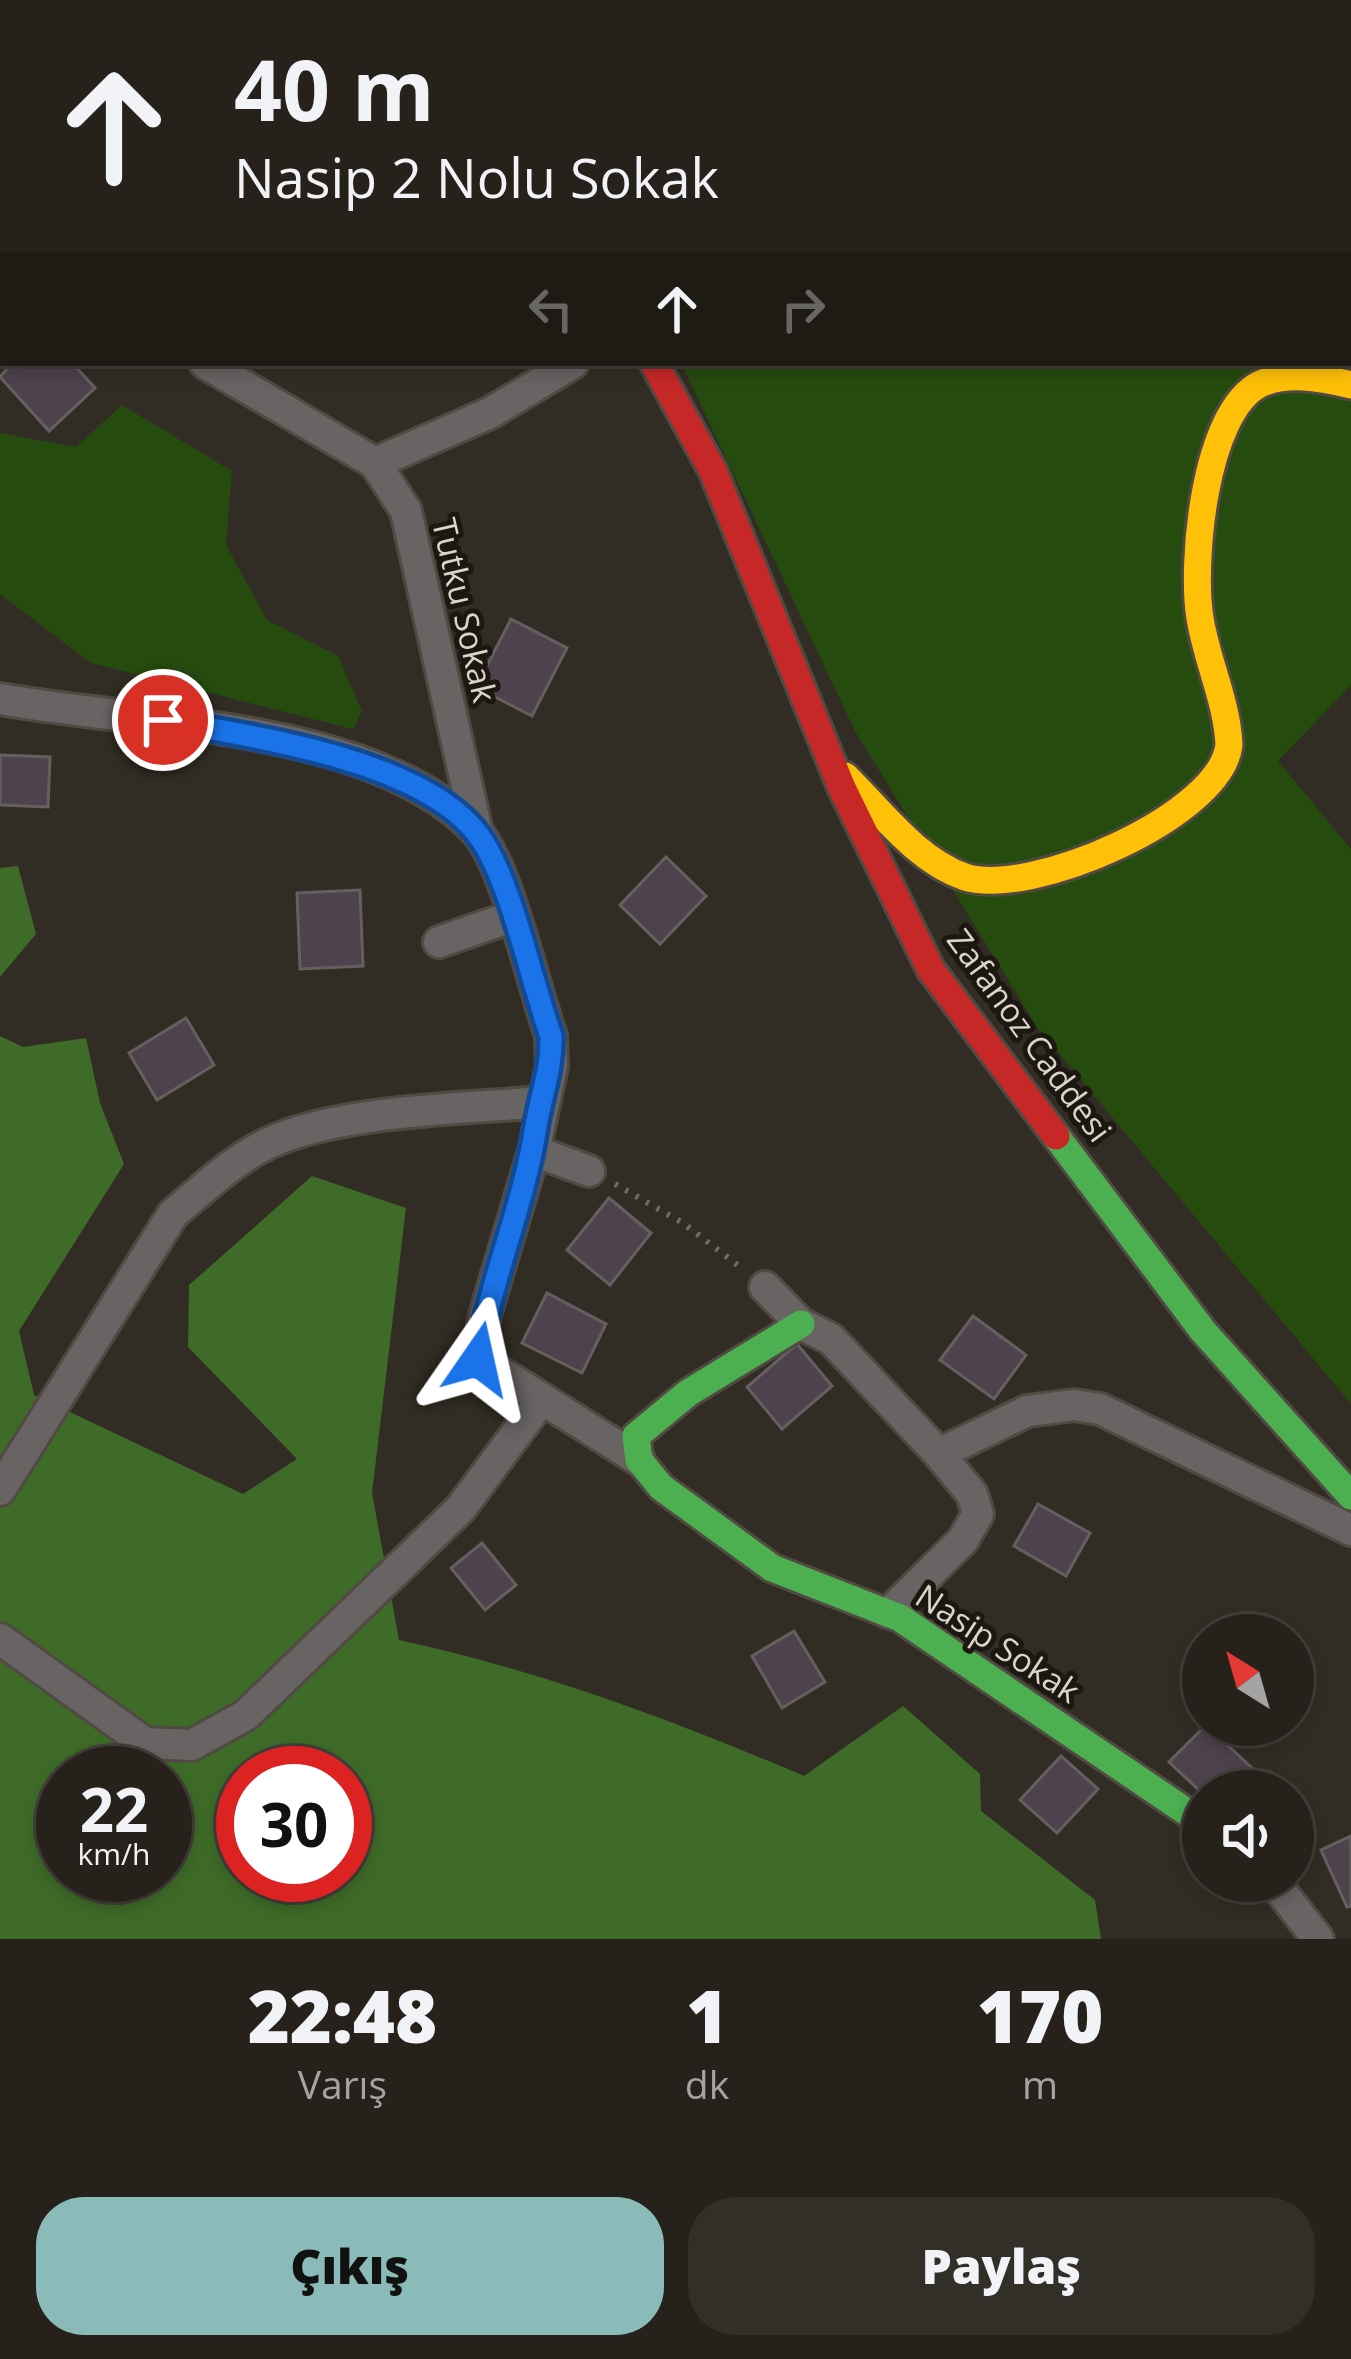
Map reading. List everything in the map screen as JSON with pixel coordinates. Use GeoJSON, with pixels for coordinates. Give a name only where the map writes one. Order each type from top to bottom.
{"type":"FeatureCollection","features":[{"type":"Feature","properties":{"kind":"street","name":"Tutku Sokak"},"geometry":{"type":"LineString","coordinates":[[210,366],[375,463],[406,511],[478,832],[495,865],[551,1036],[552,1066],[534,1150],[484,1318],[478,1359],[542,1399]]}},
{"type":"Feature","properties":{"kind":"street"},"geometry":{"type":"LineString","coordinates":[[375,463],[490,412],[568,366]]}},
{"type":"Feature","properties":{"kind":"street","name":"Zafanoz Caddesi"},"geometry":{"type":"LineString","coordinates":[[656,366],[712,471],[832,764],[931,970],[1203,1331],[1351,1496]]}},
{"type":"Feature","properties":{"kind":"street"},"geometry":{"type":"LineString","coordinates":[[832,764],[938,861],[972,879],[996,879],[1103,855],[1207,792],[1226,770],[1229,743],[1198,608],[1203,518],[1205,496],[1231,417],[1254,387],[1288,377],[1351,385]]}},
{"type":"Feature","properties":{"kind":"street"},"geometry":{"type":"LineString","coordinates":[[0,699],[124,713],[335,753],[399,778],[478,832]]}},
{"type":"Feature","properties":{"kind":"street"},"geometry":{"type":"LineString","coordinates":[[439,942],[511,917]]}},
{"type":"Feature","properties":{"kind":"street"},"geometry":{"type":"LineString","coordinates":[[0,1490],[173,1214],[211,1182],[266,1144],[314,1125],[542,1102]]}},
{"type":"Feature","properties":{"kind":"street"},"geometry":{"type":"LineString","coordinates":[[534,1150],[589,1171]]}},
{"type":"Feature","properties":{"kind":"street"},"geometry":{"type":"LineString","coordinates":[[765,1288],[802,1324],[831,1339],[972,1494],[978,1514],[963,1540],[890,1613]]}},
{"type":"Feature","properties":{"kind":"street"},"geometry":{"type":"LineString","coordinates":[[639,1460],[636,1436],[688,1394],[802,1324]]}},
{"type":"Feature","properties":{"kind":"street"},"geometry":{"type":"LineString","coordinates":[[0,1639],[145,1743],[192,1745],[246,1715],[460,1508],[542,1399],[639,1460]]}},
{"type":"Feature","properties":{"kind":"street"},"geometry":{"type":"LineString","coordinates":[[939,1454],[1027,1411],[1074,1406],[1100,1409],[1351,1530]]}},
{"type":"Feature","properties":{"kind":"street","name":"Nasip Sokak"},"geometry":{"type":"LineString","coordinates":[[639,1460],[662,1487],[772,1568],[890,1613],[1182,1808]]}},
{"type":"Feature","properties":{"kind":"street"},"geometry":{"type":"LineString","coordinates":[[1289,1902],[1318,1939]]}},
{"type":"Feature","properties":{"kind":"path"},"geometry":{"type":"LineString","coordinates":[[589,1171],[683,1223],[765,1288]]}},
{"type":"Feature","properties":{"kind":"green space"},"geometry":{"type":"Polygon","coordinates":[[[682,366],[1351,366],[1351,685],[1278,761],[1351,849],[1351,1404],[1037,1027],[855,731],[682,366]]]}},
{"type":"Feature","properties":{"kind":"green space"},"geometry":{"type":"Polygon","coordinates":[[[122,405],[232,471],[226,545],[267,620],[338,656],[362,711],[353,729],[91,663],[0,594],[0,433],[76,447],[122,405]]]}},
{"type":"Feature","properties":{"kind":"green space"},"geometry":{"type":"Polygon","coordinates":[[[18,866],[36,934],[0,977],[0,868],[18,866]]]}},
{"type":"Feature","properties":{"kind":"green space"},"geometry":{"type":"Polygon","coordinates":[[[0,1036],[23,1047],[86,1038],[100,1103],[124,1164],[19,1331],[34,1395],[243,1494],[297,1459],[188,1347],[189,1285],[312,1176],[406,1208],[372,1493],[399,1640],[604,1698],[804,1776],[903,1706],[980,1774],[981,1811],[1095,1900],[1101,1939],[0,1939],[0,1036]]]}},
{"type":"Feature","properties":{"kind":"building"},"geometry":{"type":"Polygon","coordinates":[[[9,366],[75,366],[95,388],[49,431],[0,377],[9,366]]]}},
{"type":"Feature","properties":{"kind":"building"},"geometry":{"type":"Polygon","coordinates":[[[511,619],[567,648],[532,716],[476,687],[511,619]]]}},
{"type":"Feature","properties":{"kind":"building"},"geometry":{"type":"Polygon","coordinates":[[[0,755],[50,757],[48,807],[0,805],[0,755]]]}},
{"type":"Feature","properties":{"kind":"building"},"geometry":{"type":"Polygon","coordinates":[[[666,857],[706,896],[660,944],[620,905],[666,857]]]}},
{"type":"Feature","properties":{"kind":"building"},"geometry":{"type":"Polygon","coordinates":[[[360,890],[363,966],[300,969],[297,893],[360,890]]]}},
{"type":"Feature","properties":{"kind":"building"},"geometry":{"type":"Polygon","coordinates":[[[186,1018],[214,1065],[157,1100],[129,1053],[186,1018]]]}},
{"type":"Feature","properties":{"kind":"building"},"geometry":{"type":"Polygon","coordinates":[[[609,1198],[651,1233],[610,1285],[567,1250],[609,1198]]]}},
{"type":"Feature","properties":{"kind":"building"},"geometry":{"type":"Polygon","coordinates":[[[547,1293],[606,1324],[582,1373],[522,1343],[547,1293]]]}},
{"type":"Feature","properties":{"kind":"building"},"geometry":{"type":"Polygon","coordinates":[[[973,1316],[1026,1355],[994,1399],[940,1360],[973,1316]]]}},
{"type":"Feature","properties":{"kind":"building"},"geometry":{"type":"Polygon","coordinates":[[[797,1344],[832,1386],[782,1429],[747,1387],[797,1344]]]}},
{"type":"Feature","properties":{"kind":"building"},"geometry":{"type":"Polygon","coordinates":[[[1038,1504],[1090,1533],[1066,1576],[1014,1546],[1038,1504]]]}},
{"type":"Feature","properties":{"kind":"building"},"geometry":{"type":"Polygon","coordinates":[[[482,1543],[516,1585],[485,1610],[451,1568],[482,1543]]]}},
{"type":"Feature","properties":{"kind":"building"},"geometry":{"type":"Polygon","coordinates":[[[794,1631],[825,1682],[782,1708],[752,1656],[794,1631]]]}},
{"type":"Feature","properties":{"kind":"building"},"geometry":{"type":"Polygon","coordinates":[[[1185,1746],[1228,1746],[1251,1767],[1182,1770],[1182,1774],[1169,1762],[1185,1746]]]}},
{"type":"Feature","properties":{"kind":"building"},"geometry":{"type":"Polygon","coordinates":[[[1061,1756],[1098,1789],[1057,1833],[1020,1800],[1061,1756]]]}},
{"type":"Feature","properties":{"kind":"building"},"geometry":{"type":"Polygon","coordinates":[[[1351,1836],[1351,1906],[1347,1907],[1321,1850],[1351,1836]]]}},
{"type":"Feature","properties":{"kind":"traffic: fast"},"geometry":{"type":"LineString","coordinates":[[1056,1136],[1203,1331],[1351,1496]]}},
{"type":"Feature","properties":{"kind":"traffic: fast"},"geometry":{"type":"LineString","coordinates":[[801,1324],[688,1393],[636,1436],[639,1460],[661,1487],[772,1568],[900,1618],[1182,1809]]}},
{"type":"Feature","properties":{"kind":"traffic: slow"},"geometry":{"type":"LineString","coordinates":[[845,776],[931,859],[965,877],[995,880],[1033,875],[1118,846],[1194,799],[1218,772],[1229,745],[1198,594],[1200,528],[1214,456],[1241,400],[1260,384],[1305,377],[1351,385]]}},
{"type":"Feature","properties":{"kind":"traffic: jam"},"geometry":{"type":"LineString","coordinates":[[656,366],[713,471],[842,788],[931,970],[1056,1136]]}},
{"type":"Feature","properties":{"kind":"route"},"geometry":{"type":"LineString","coordinates":[[163,720],[335,753],[399,778],[478,832],[495,865],[551,1036],[552,1066],[526,1188],[484,1318],[478,1359]]}}]}
